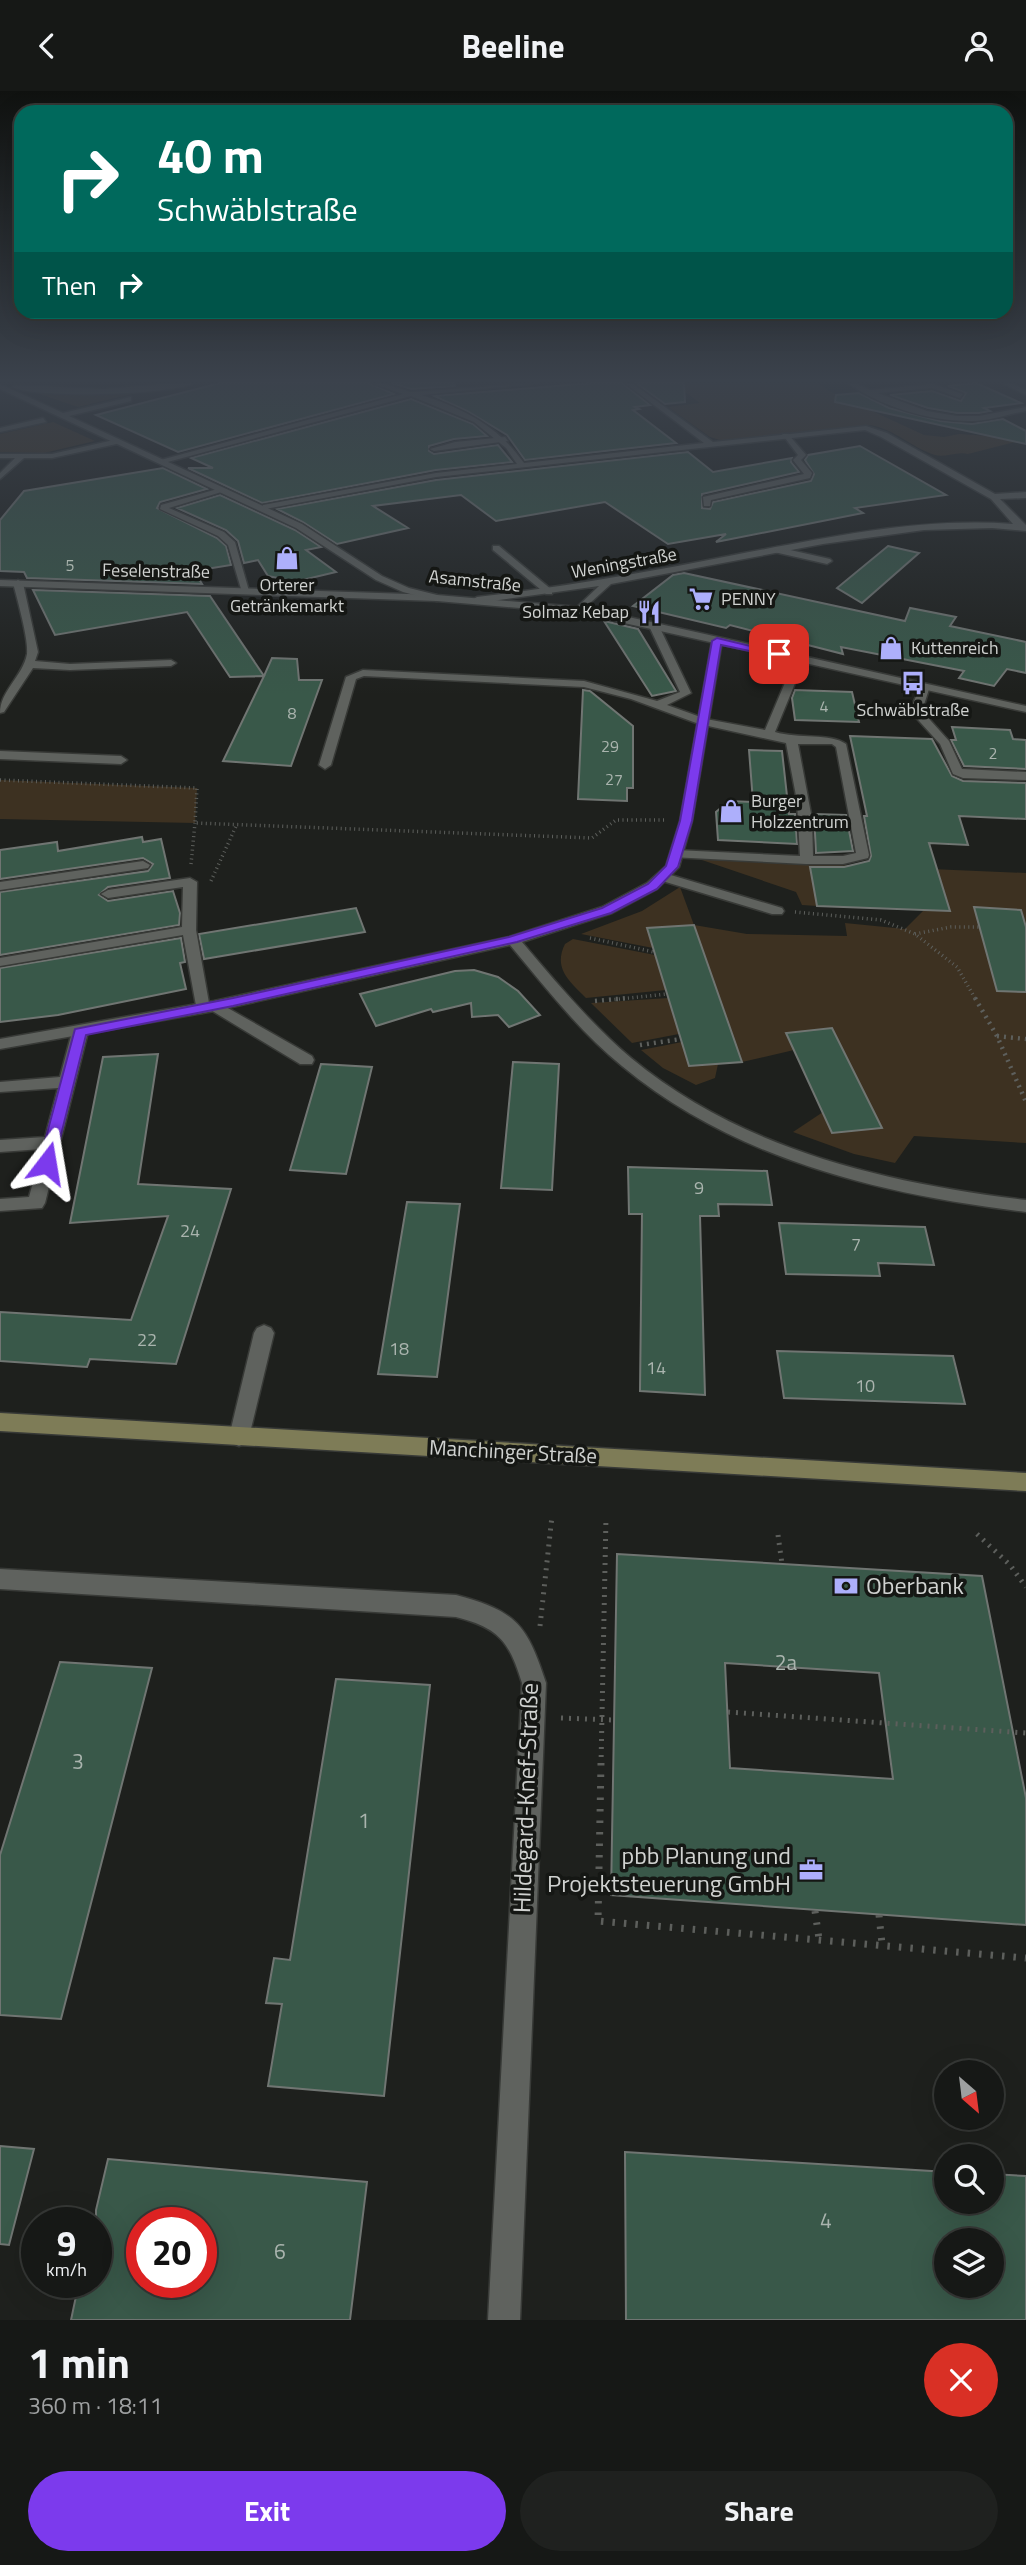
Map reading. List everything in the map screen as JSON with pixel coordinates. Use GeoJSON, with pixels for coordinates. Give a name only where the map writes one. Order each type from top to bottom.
{"type":"FeatureCollection","features":[{"type":"Feature","properties":{"kind":"main road","name":"Manchinger Straße"},"geometry":{"type":"LineString","coordinates":[[0,1422],[1026,1482]]}},
{"type":"Feature","properties":{"kind":"street","name":"Asamstraße"},"geometry":{"type":"LineString","coordinates":[[218,487],[299,526],[387,582],[437,597],[579,610],[1026,709]]}},
{"type":"Feature","properties":{"kind":"street"},"geometry":{"type":"LineString","coordinates":[[262,508],[366,487]]}},
{"type":"Feature","properties":{"kind":"street"},"geometry":{"type":"LineString","coordinates":[[707,504],[705,499],[754,487]]}},
{"type":"Feature","properties":{"kind":"street"},"geometry":{"type":"LineString","coordinates":[[976,487],[994,497],[1023,528]]}},
{"type":"Feature","properties":{"kind":"street"},"geometry":{"type":"LineString","coordinates":[[225,490],[164,509],[214,530],[230,540],[246,589]]}},
{"type":"Feature","properties":{"kind":"street"},"geometry":{"type":"LineString","coordinates":[[994,497],[1026,495]]}},
{"type":"Feature","properties":{"kind":"street","name":"Weningstraße"},"geometry":{"type":"LineString","coordinates":[[477,600],[617,581],[876,531],[933,526],[1023,528]]}},
{"type":"Feature","properties":{"kind":"street"},"geometry":{"type":"LineString","coordinates":[[496,548],[549,592]]}},
{"type":"Feature","properties":{"kind":"street"},"geometry":{"type":"LineString","coordinates":[[777,550],[827,561]]}},
{"type":"Feature","properties":{"kind":"street"},"geometry":{"type":"LineString","coordinates":[[579,610],[596,592],[617,581]]}},
{"type":"Feature","properties":{"kind":"street"},"geometry":{"type":"LineString","coordinates":[[318,592],[349,590],[387,582]]}},
{"type":"Feature","properties":{"kind":"street","name":"Feselenstraße"},"geometry":{"type":"LineString","coordinates":[[0,583],[437,597]]}},
{"type":"Feature","properties":{"kind":"street"},"geometry":{"type":"LineString","coordinates":[[0,711],[24,675],[33,652],[18,583]]}},
{"type":"Feature","properties":{"kind":"street"},"geometry":{"type":"LineString","coordinates":[[654,627],[686,693],[657,705]]}},
{"type":"Feature","properties":{"kind":"street"},"geometry":{"type":"LineString","coordinates":[[0,1045],[208,1007],[513,940],[607,911],[652,886],[672,867],[686,821],[717,641]]}},
{"type":"Feature","properties":{"kind":"street"},"geometry":{"type":"LineString","coordinates":[[769,734],[800,659]]}},
{"type":"Feature","properties":{"kind":"street"},"geometry":{"type":"LineString","coordinates":[[28,664],[70,667],[171,663]]}},
{"type":"Feature","properties":{"kind":"street"},"geometry":{"type":"LineString","coordinates":[[325,765],[351,677],[363,673],[563,681],[610,691],[703,722],[769,734],[791,741],[835,741],[842,746],[863,855],[844,860],[806,860],[676,854]]}},
{"type":"Feature","properties":{"kind":"street"},"geometry":{"type":"LineString","coordinates":[[925,686],[916,711],[945,743],[957,771],[963,774],[1026,776]]}},
{"type":"Feature","properties":{"kind":"street"},"geometry":{"type":"LineString","coordinates":[[791,741],[797,759],[803,805],[806,860]]}},
{"type":"Feature","properties":{"kind":"street"},"geometry":{"type":"LineString","coordinates":[[0,755],[121,760]]}},
{"type":"Feature","properties":{"kind":"street"},"geometry":{"type":"LineString","coordinates":[[0,886],[143,865]]}},
{"type":"Feature","properties":{"kind":"street"},"geometry":{"type":"LineString","coordinates":[[664,877],[777,911]]}},
{"type":"Feature","properties":{"kind":"street"},"geometry":{"type":"LineString","coordinates":[[108,894],[190,882],[189,930],[208,1007],[306,1061]]}},
{"type":"Feature","properties":{"kind":"street"},"geometry":{"type":"LineString","coordinates":[[0,962],[189,930]]}},
{"type":"Feature","properties":{"kind":"street"},"geometry":{"type":"LineString","coordinates":[[513,940],[584,1023],[646,1077],[715,1122],[804,1160],[893,1186],[1026,1206]]}},
{"type":"Feature","properties":{"kind":"street"},"geometry":{"type":"LineString","coordinates":[[0,1205],[36,1203],[80,1032]]}},
{"type":"Feature","properties":{"kind":"street"},"geometry":{"type":"LineString","coordinates":[[0,1087],[67,1082]]}},
{"type":"Feature","properties":{"kind":"street"},"geometry":{"type":"LineString","coordinates":[[0,1146],[52,1142]]}},
{"type":"Feature","properties":{"kind":"street"},"geometry":{"type":"LineString","coordinates":[[239,1437],[264,1333]]}},
{"type":"Feature","properties":{"kind":"street","name":"Hildegard-Knef-Straße"},"geometry":{"type":"LineString","coordinates":[[0,1579],[456,1606],[488,1613],[511,1630],[525,1653],[534,1683],[504,2320]]}},
{"type":"Feature","properties":{"kind":"path"},"geometry":{"type":"LineString","coordinates":[[0,780],[197,788],[190,882]]}},
{"type":"Feature","properties":{"kind":"path"},"geometry":{"type":"LineString","coordinates":[[195,823],[592,838],[616,820],[686,821]]}},
{"type":"Feature","properties":{"kind":"path"},"geometry":{"type":"LineString","coordinates":[[777,911],[881,920],[915,934],[957,967],[997,1037],[1026,1102]]}},
{"type":"Feature","properties":{"kind":"path"},"geometry":{"type":"LineString","coordinates":[[562,925],[572,935],[654,952]]}},
{"type":"Feature","properties":{"kind":"path"},"geometry":{"type":"LineString","coordinates":[[915,934],[942,928],[979,927]]}},
{"type":"Feature","properties":{"kind":"path"},"geometry":{"type":"LineString","coordinates":[[567,1004],[667,994]]}},
{"type":"Feature","properties":{"kind":"path"},"geometry":{"type":"LineString","coordinates":[[997,1037],[1026,1039]]}},
{"type":"Feature","properties":{"kind":"path"},"geometry":{"type":"LineString","coordinates":[[613,1049],[681,1039]]}},
{"type":"Feature","properties":{"kind":"path"},"geometry":{"type":"LineString","coordinates":[[534,1683],[552,1516]]}},
{"type":"Feature","properties":{"kind":"path"},"geometry":{"type":"LineString","coordinates":[[606,1517],[598,1921],[1026,1958]]}},
{"type":"Feature","properties":{"kind":"path"},"geometry":{"type":"LineString","coordinates":[[977,1534],[1010,1565],[1026,1587]]}},
{"type":"Feature","properties":{"kind":"path"},"geometry":{"type":"LineString","coordinates":[[778,1535],[782,1564]]}},
{"type":"Feature","properties":{"kind":"path"},"geometry":{"type":"LineString","coordinates":[[727,1712],[1026,1733]]}},
{"type":"Feature","properties":{"kind":"path"},"geometry":{"type":"LineString","coordinates":[[532,1716],[614,1720]]}},
{"type":"Feature","properties":{"kind":"path"},"geometry":{"type":"LineString","coordinates":[[815,1911],[819,1939]]}},
{"type":"Feature","properties":{"kind":"path"},"geometry":{"type":"LineString","coordinates":[[879,1915],[883,1944]]}},
{"type":"Feature","properties":{"kind":"shaded area"},"geometry":{"type":"Polygon","coordinates":[[[0,780],[197,788],[195,823],[0,819],[0,780]]]}},
{"type":"Feature","properties":{"kind":"shaded area"},"geometry":{"type":"Polygon","coordinates":[[[699,859],[1026,873],[1026,1143],[914,1136],[895,1163],[854,1154],[793,1132],[823,1112],[833,1133],[882,1128],[832,1028],[787,1033],[794,1050],[742,1062],[647,928],[653,948],[581,934],[642,911],[680,887],[694,925],[747,934],[847,936],[845,923],[905,929],[924,910],[949,911],[943,889],[814,885],[817,906],[802,905],[796,892],[699,859]]]}},
{"type":"Feature","properties":{"kind":"shaded area"},"geometry":{"type":"Polygon","coordinates":[[[573,939],[655,955],[666,990],[586,998],[569,980],[562,967],[565,944],[573,939]]]}},
{"type":"Feature","properties":{"kind":"shaded area"},"geometry":{"type":"Polygon","coordinates":[[[668,998],[679,1034],[632,1043],[591,1003],[668,998]]]}},
{"type":"Feature","properties":{"kind":"shaded area"},"geometry":{"type":"Polygon","coordinates":[[[682,1042],[689,1066],[718,1064],[715,1078],[696,1085],[663,1068],[641,1050],[682,1042]]]}},
{"type":"Feature","properties":{"kind":"building"},"geometry":{"type":"Polygon","coordinates":[[[48,487],[203,487],[207,489],[160,502],[157,508],[217,538],[226,546],[231,565],[194,571],[202,584],[27,578],[24,572],[0,571],[0,520],[24,491],[48,487]]]}},
{"type":"Feature","properties":{"kind":"building"},"geometry":{"type":"Polygon","coordinates":[[[228,487],[346,487],[262,503],[228,487]]]}},
{"type":"Feature","properties":{"kind":"building"},"geometry":{"type":"Polygon","coordinates":[[[398,487],[733,487],[702,494],[702,508],[710,509],[713,502],[783,487],[932,487],[946,495],[855,508],[863,513],[716,542],[726,534],[668,544],[605,502],[496,521],[461,495],[373,506],[408,528],[337,544],[277,509],[398,487]]]}},
{"type":"Feature","properties":{"kind":"building"},"geometry":{"type":"Polygon","coordinates":[[[220,495],[295,530],[321,547],[306,550],[336,572],[290,583],[268,576],[258,560],[244,563],[238,541],[226,530],[177,508],[220,495]]]}},
{"type":"Feature","properties":{"kind":"building"},"geometry":{"type":"Polygon","coordinates":[[[888,546],[919,553],[862,603],[837,588],[888,546]]]}},
{"type":"Feature","properties":{"kind":"building"},"geometry":{"type":"Polygon","coordinates":[[[684,573],[905,621],[910,608],[956,617],[950,626],[1026,642],[1026,673],[1007,669],[994,686],[959,678],[964,671],[841,647],[843,654],[730,625],[726,628],[633,606],[673,575],[684,573]]]}},
{"type":"Feature","properties":{"kind":"building"},"geometry":{"type":"Polygon","coordinates":[[[33,590],[210,596],[264,676],[230,677],[187,612],[55,635],[33,590]]]}},
{"type":"Feature","properties":{"kind":"building"},"geometry":{"type":"Polygon","coordinates":[[[604,621],[638,629],[676,691],[652,696],[604,621]]]}},
{"type":"Feature","properties":{"kind":"building"},"geometry":{"type":"Polygon","coordinates":[[[272,658],[297,659],[299,680],[322,680],[291,766],[223,761],[272,658]]]}},
{"type":"Feature","properties":{"kind":"building"},"geometry":{"type":"Polygon","coordinates":[[[583,690],[590,691],[633,726],[633,788],[627,788],[627,801],[578,799],[583,690]]]}},
{"type":"Feature","properties":{"kind":"building"},"geometry":{"type":"Polygon","coordinates":[[[795,690],[852,692],[859,722],[795,720],[792,698],[795,690]]]}},
{"type":"Feature","properties":{"kind":"building"},"geometry":{"type":"Polygon","coordinates":[[[952,727],[1010,730],[1013,739],[1026,740],[1026,769],[964,766],[951,740],[956,740],[952,727]]]}},
{"type":"Feature","properties":{"kind":"building"},"geometry":{"type":"Polygon","coordinates":[[[850,736],[932,739],[952,776],[963,781],[1026,783],[1026,819],[959,816],[968,845],[929,843],[950,911],[817,906],[810,867],[844,867],[869,861],[871,856],[864,816],[867,816],[850,736]]]}},
{"type":"Feature","properties":{"kind":"building"},"geometry":{"type":"Polygon","coordinates":[[[749,750],[782,751],[789,814],[795,814],[797,844],[718,840],[716,812],[729,801],[753,802],[749,750]]]}},
{"type":"Feature","properties":{"kind":"building"},"geometry":{"type":"Polygon","coordinates":[[[814,814],[846,815],[853,851],[816,853],[814,814]]]}},
{"type":"Feature","properties":{"kind":"building"},"geometry":{"type":"Polygon","coordinates":[[[142,837],[143,842],[161,839],[170,878],[108,887],[99,895],[108,901],[173,891],[180,913],[179,925],[0,955],[0,892],[148,871],[153,864],[143,858],[0,879],[0,850],[57,842],[58,851],[142,837]]]}},
{"type":"Feature","properties":{"kind":"building"},"geometry":{"type":"Polygon","coordinates":[[[974,907],[1021,910],[1026,927],[1026,992],[997,991],[974,907]]]}},
{"type":"Feature","properties":{"kind":"building"},"geometry":{"type":"Polygon","coordinates":[[[356,908],[365,932],[204,959],[199,934],[356,908]]]}},
{"type":"Feature","properties":{"kind":"building"},"geometry":{"type":"Polygon","coordinates":[[[694,925],[742,1062],[689,1066],[647,928],[694,925]]]}},
{"type":"Feature","properties":{"kind":"building"},"geometry":{"type":"Polygon","coordinates":[[[181,938],[185,962],[180,963],[186,989],[58,1015],[0,1022],[0,968],[181,938]]]}},
{"type":"Feature","properties":{"kind":"building"},"geometry":{"type":"Polygon","coordinates":[[[474,970],[498,977],[518,991],[540,1015],[509,1027],[498,1015],[472,1017],[471,1003],[433,1012],[431,1009],[376,1026],[360,994],[455,971],[474,970]]]}},
{"type":"Feature","properties":{"kind":"building"},"geometry":{"type":"Polygon","coordinates":[[[832,1028],[882,1128],[832,1133],[786,1033],[832,1028]]]}},
{"type":"Feature","properties":{"kind":"building"},"geometry":{"type":"Polygon","coordinates":[[[158,1054],[138,1184],[231,1189],[176,1364],[90,1359],[87,1367],[0,1361],[0,1312],[131,1320],[168,1216],[70,1223],[103,1057],[158,1054]]]}},
{"type":"Feature","properties":{"kind":"building"},"geometry":{"type":"Polygon","coordinates":[[[513,1062],[559,1064],[552,1190],[501,1188],[513,1062]]]}},
{"type":"Feature","properties":{"kind":"building"},"geometry":{"type":"Polygon","coordinates":[[[321,1064],[372,1067],[346,1174],[290,1170],[321,1064]]]}},
{"type":"Feature","properties":{"kind":"building"},"geometry":{"type":"Polygon","coordinates":[[[628,1167],[767,1171],[772,1205],[718,1204],[719,1216],[700,1216],[705,1395],[640,1391],[642,1214],[629,1214],[628,1167]]]}},
{"type":"Feature","properties":{"kind":"building"},"geometry":{"type":"Polygon","coordinates":[[[407,1202],[460,1204],[437,1377],[378,1374],[407,1202]]]}},
{"type":"Feature","properties":{"kind":"building"},"geometry":{"type":"Polygon","coordinates":[[[779,1223],[925,1227],[934,1265],[878,1263],[880,1276],[786,1274],[779,1223]]]}},
{"type":"Feature","properties":{"kind":"building"},"geometry":{"type":"Polygon","coordinates":[[[777,1351],[953,1356],[965,1404],[784,1398],[777,1351]]]}},
{"type":"Feature","properties":{"kind":"building"},"geometry":{"type":"Polygon","coordinates":[[[617,1554],[982,1576],[1026,1798],[1026,1925],[611,1895],[617,1554]],[[725,1663],[730,1768],[893,1779],[879,1673],[725,1663]]]}},
{"type":"Feature","properties":{"kind":"building"},"geometry":{"type":"Polygon","coordinates":[[[60,1662],[152,1668],[61,2019],[0,2015],[0,1855],[60,1662]]]}},
{"type":"Feature","properties":{"kind":"building"},"geometry":{"type":"Polygon","coordinates":[[[336,1679],[430,1685],[384,2096],[268,2086],[282,2004],[266,2003],[274,1958],[290,1960],[336,1679]]]}},
{"type":"Feature","properties":{"kind":"building"},"geometry":{"type":"Polygon","coordinates":[[[0,2146],[34,2149],[9,2245],[0,2244],[0,2146]]]}},
{"type":"Feature","properties":{"kind":"building"},"geometry":{"type":"Polygon","coordinates":[[[625,2152],[934,2171],[934,2214],[1004,2214],[1004,2175],[1026,2176],[1026,2320],[626,2320],[625,2152]]]}},
{"type":"Feature","properties":{"kind":"building"},"geometry":{"type":"Polygon","coordinates":[[[108,2159],[367,2182],[350,2320],[71,2320],[76,2298],[112,2298],[112,2207],[97,2207],[108,2159]]]}},
{"type":"Feature","properties":{"kind":"place","name":"Orterer Getränkemarkt"},"geometry":{"type":"Point","coordinates":[287,558]}},
{"type":"Feature","properties":{"kind":"place","name":"PENNY"},"geometry":{"type":"Point","coordinates":[701,599]}},
{"type":"Feature","properties":{"kind":"place","name":"Solmaz Kebap"},"geometry":{"type":"Point","coordinates":[649,612]}},
{"type":"Feature","properties":{"kind":"place","name":"Kuttenreich"},"geometry":{"type":"Point","coordinates":[891,648]}},
{"type":"Feature","properties":{"kind":"place","name":"Schwäblstraße"},"geometry":{"type":"Point","coordinates":[913,683]}},
{"type":"Feature","properties":{"kind":"place","name":"Burger Holzzentrum"},"geometry":{"type":"Point","coordinates":[731,811]}},
{"type":"Feature","properties":{"kind":"place","name":"Oberbank"},"geometry":{"type":"Point","coordinates":[846,1586]}},
{"type":"Feature","properties":{"kind":"place","name":"pbb Planung und Projektsteuerung GmbH"},"geometry":{"type":"Point","coordinates":[811,1870]}},
{"type":"Feature","properties":{"kind":"route"},"geometry":{"type":"LineString","coordinates":[[47,1163],[80,1032],[233,1002],[513,940],[607,911],[652,886],[672,867],[686,821],[717,641],[779,654]]}}]}
